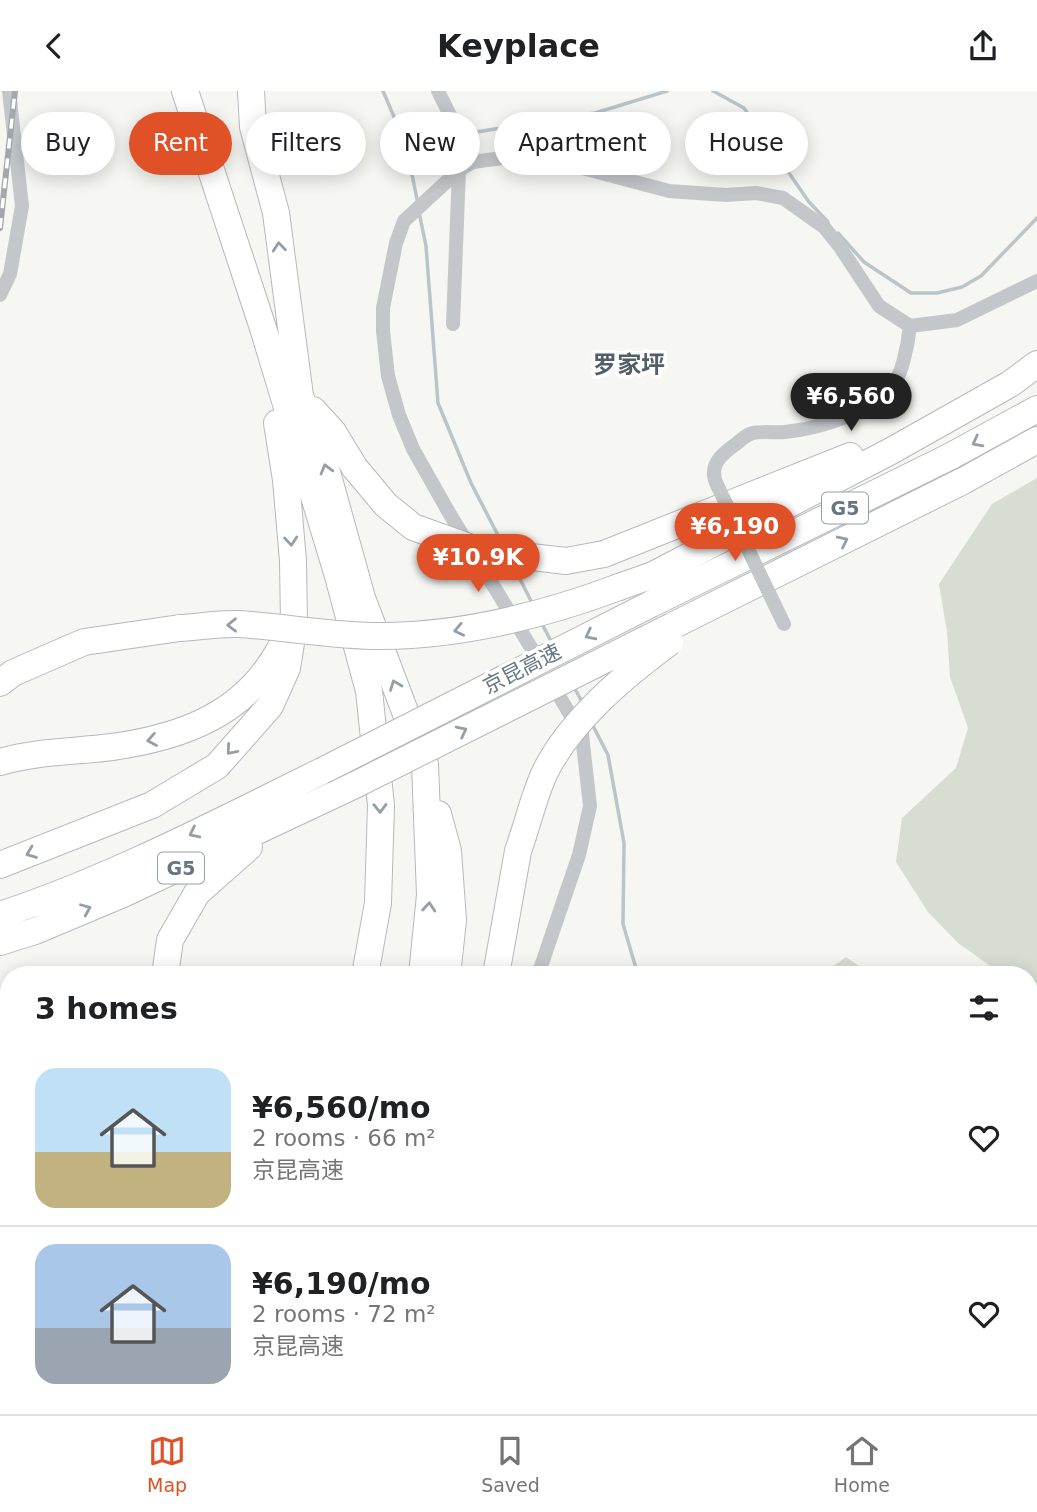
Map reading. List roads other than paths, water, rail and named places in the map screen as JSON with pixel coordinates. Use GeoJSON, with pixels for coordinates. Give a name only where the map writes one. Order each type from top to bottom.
{"type":"FeatureCollection","features":[{"type":"Feature","properties":{"kind":"highway"},"geometry":{"type":"LineString","coordinates":[[185,91],[263,328],[338,576],[369,691],[381,805],[378,903],[367,966]]}},
{"type":"Feature","properties":{"kind":"highway"},"geometry":{"type":"LineString","coordinates":[[251,91],[253,127],[276,213],[300,396],[320,447],[362,599],[425,764],[447,851],[453,920],[448,966]]}},
{"type":"Feature","properties":{"kind":"highway"},"geometry":{"type":"LineString","coordinates":[[0,865],[152,805],[217,766],[270,706],[287,668],[294,624],[293,561],[286,480],[263,328]]}},
{"type":"Feature","properties":{"kind":"highway","name":"G5"},"geometry":{"type":"LineString","coordinates":[[0,683],[13,673],[84,642],[180,628],[236,624],[368,636],[449,632],[572,603],[653,575],[891,451],[1010,384],[1037,364]]}},
{"type":"Feature","properties":{"kind":"highway"},"geometry":{"type":"LineString","coordinates":[[300,396],[333,432],[355,468],[386,505],[414,527],[480,551],[566,561],[604,554],[958,413]]}},
{"type":"Feature","properties":{"kind":"highway","name":"京昆高速"},"geometry":{"type":"LineString","coordinates":[[0,915],[51,898],[155,852],[322,771],[951,456],[1037,409]]}},
{"type":"Feature","properties":{"kind":"highway","name":"京昆高速"},"geometry":{"type":"LineString","coordinates":[[0,942],[35,931],[123,894],[671,634],[729,598],[951,488],[1037,440]]}},
{"type":"Feature","properties":{"kind":"highway"},"geometry":{"type":"LineString","coordinates":[[0,762],[28,754],[110,747],[165,738],[213,718],[242,699],[270,668],[294,624]]}},
{"type":"Feature","properties":{"kind":"highway"},"geometry":{"type":"LineString","coordinates":[[498,966],[518,851],[546,770],[578,723],[671,634]]}},
{"type":"Feature","properties":{"kind":"highway"},"geometry":{"type":"LineString","coordinates":[[423,966],[430,895],[425,764]]}},
{"type":"Feature","properties":{"kind":"highway"},"geometry":{"type":"LineString","coordinates":[[166,966],[170,940],[197,893],[240,853],[291,816]]}},
{"type":"Feature","properties":{"kind":"street"},"geometry":{"type":"LineString","coordinates":[[0,295],[10,274],[22,206],[9,91]]}},
{"type":"Feature","properties":{"kind":"street"},"geometry":{"type":"LineString","coordinates":[[438,91],[448,112]]}},
{"type":"Feature","properties":{"kind":"street"},"geometry":{"type":"LineString","coordinates":[[480,161],[509,157],[535,160],[590,170],[669,191],[726,195],[756,193],[783,198],[824,227],[879,306],[910,326],[957,320],[1037,281]]}},
{"type":"Feature","properties":{"kind":"street"},"geometry":{"type":"LineString","coordinates":[[453,175],[404,221],[396,243],[383,308],[384,353],[398,415],[413,449],[447,512],[582,735],[590,806],[579,855],[541,966]]}},
{"type":"Feature","properties":{"kind":"street"},"geometry":{"type":"LineString","coordinates":[[453,324],[459,175]]}},
{"type":"Feature","properties":{"kind":"street"},"geometry":{"type":"LineString","coordinates":[[784,624],[713,477],[716,461],[751,433],[786,432],[821,425],[857,411],[890,391],[906,355],[910,326]]}},
{"type":"Feature","properties":{"kind":"waterway"},"geometry":{"type":"LineString","coordinates":[[383,91],[406,145],[418,204]]}},
{"type":"Feature","properties":{"kind":"waterway"},"geometry":{"type":"LineString","coordinates":[[480,131],[595,113],[667,91]]}},
{"type":"Feature","properties":{"kind":"waterway"},"geometry":{"type":"LineString","coordinates":[[713,91],[744,108],[809,202],[828,222]]}},
{"type":"Feature","properties":{"kind":"waterway"},"geometry":{"type":"LineString","coordinates":[[419,212],[426,246],[438,403],[471,483],[502,543]]}},
{"type":"Feature","properties":{"kind":"waterway"},"geometry":{"type":"LineString","coordinates":[[838,233],[864,262],[911,293],[937,293],[962,287],[981,276],[1037,218]]}},
{"type":"Feature","properties":{"kind":"waterway"},"geometry":{"type":"LineString","coordinates":[[513,565],[533,605]]}},
{"type":"Feature","properties":{"kind":"waterway"},"geometry":{"type":"LineString","coordinates":[[541,622],[552,643]]}},
{"type":"Feature","properties":{"kind":"waterway"},"geometry":{"type":"LineString","coordinates":[[574,687],[582,702]]}},
{"type":"Feature","properties":{"kind":"waterway"},"geometry":{"type":"LineString","coordinates":[[591,722],[608,755],[624,843],[623,924],[635,966]]}},
{"type":"Feature","properties":{"kind":"railway"},"geometry":{"type":"LineString","coordinates":[[0,228],[15,91]]}},
{"type":"Feature","properties":{"kind":"district","name":"罗家坪"},"geometry":{"type":"Point","coordinates":[629,365]}}]}
